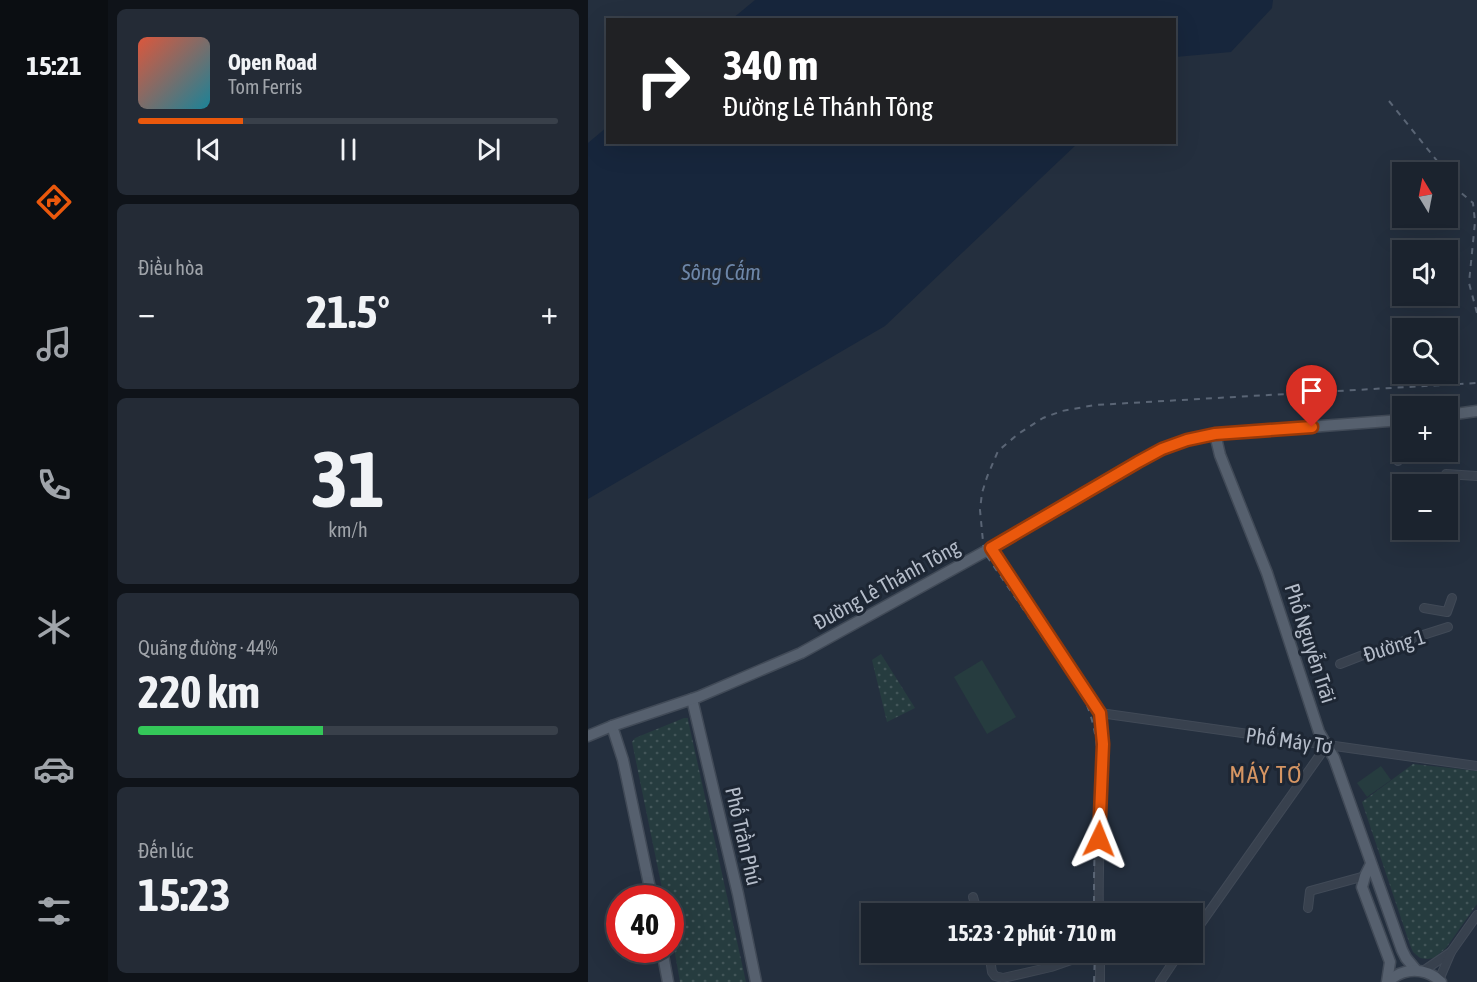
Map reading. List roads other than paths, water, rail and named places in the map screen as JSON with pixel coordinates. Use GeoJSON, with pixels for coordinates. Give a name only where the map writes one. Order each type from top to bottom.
{"type":"FeatureCollection","features":[{"type":"Feature","properties":{"kind":"main road"},"geometry":{"type":"LineString","coordinates":[[1458,414],[1477,411]]}},
{"type":"Feature","properties":{"kind":"main road","name":"Đường Lê Thánh Tông"},"geometry":{"type":"LineString","coordinates":[[588,736],[692,699],[801,653],[991,548],[1162,449],[1187,440],[1215,434],[1392,421]]}},
{"type":"Feature","properties":{"kind":"main road","name":"Phố Nguyễn Trãi"},"geometry":{"type":"LineString","coordinates":[[1215,434],[1220,455],[1265,567],[1319,732],[1334,758],[1402,950],[1406,958],[1420,971]]}},
{"type":"Feature","properties":{"kind":"main road","name":"Phố Trần Phú"},"geometry":{"type":"LineString","coordinates":[[692,699],[738,894],[756,982]]}},
{"type":"Feature","properties":{"kind":"main road"},"geometry":{"type":"LineString","coordinates":[[612,726],[623,760],[649,885]]}},
{"type":"Feature","properties":{"kind":"main road"},"geometry":{"type":"LineString","coordinates":[[1371,864],[1362,887],[1390,962],[1387,982]]}},
{"type":"Feature","properties":{"kind":"main road"},"geometry":{"type":"LineString","coordinates":[[664,963],[668,982]]}},
{"type":"Feature","properties":{"kind":"main road"},"geometry":{"type":"LineString","coordinates":[[1387,982],[1400,973],[1420,971],[1431,974],[1440,981]]}},
{"type":"Feature","properties":{"kind":"street"},"geometry":{"type":"LineString","coordinates":[[1458,475],[1477,476]]}},
{"type":"Feature","properties":{"kind":"street"},"geometry":{"type":"LineString","coordinates":[[991,548],[1100,713],[1103,744],[1099,903]]}},
{"type":"Feature","properties":{"kind":"street"},"geometry":{"type":"LineString","coordinates":[[1424,608],[1447,612],[1452,598]]}},
{"type":"Feature","properties":{"kind":"street","name":"Đường 1"},"geometry":{"type":"LineString","coordinates":[[1340,664],[1448,627]]}},
{"type":"Feature","properties":{"kind":"street","name":"Phố Máy Tơ"},"geometry":{"type":"LineString","coordinates":[[1100,713],[1477,766]]}},
{"type":"Feature","properties":{"kind":"street"},"geometry":{"type":"LineString","coordinates":[[1203,920],[1327,745]]}},
{"type":"Feature","properties":{"kind":"street"},"geometry":{"type":"LineString","coordinates":[[1308,908],[1311,891],[1365,876]]}},
{"type":"Feature","properties":{"kind":"street"},"geometry":{"type":"LineString","coordinates":[[973,897],[975,903]]}},
{"type":"Feature","properties":{"kind":"street"},"geometry":{"type":"LineString","coordinates":[[1440,981],[1451,952],[1477,915]]}},
{"type":"Feature","properties":{"kind":"street"},"geometry":{"type":"LineString","coordinates":[[1420,971],[1451,952]]}},
{"type":"Feature","properties":{"kind":"street"},"geometry":{"type":"LineString","coordinates":[[990,963],[995,976],[1004,978],[1062,963]]}},
{"type":"Feature","properties":{"kind":"street"},"geometry":{"type":"LineString","coordinates":[[1100,963],[1100,982]]}},
{"type":"Feature","properties":{"kind":"street"},"geometry":{"type":"LineString","coordinates":[[1160,982],[1173,963]]}},
{"type":"Feature","properties":{"kind":"water"},"geometry":{"type":"Polygon","coordinates":[[[755,0],[1273,0],[1272,8],[1231,52],[1176,57],[1176,18],[733,18],[755,0]]]}},
{"type":"Feature","properties":{"kind":"water","name":"Sông Cấm"},"geometry":{"type":"Polygon","coordinates":[[[606,128],[606,144],[1077,144],[885,326],[588,499],[588,143],[606,128]]]}},
{"type":"Feature","properties":{"kind":"railway"},"geometry":{"type":"LineString","coordinates":[[1389,101],[1438,162]]}},
{"type":"Feature","properties":{"kind":"railway"},"geometry":{"type":"LineString","coordinates":[[1458,189],[1473,203],[1475,222],[1469,283],[1477,313]]}},
{"type":"Feature","properties":{"kind":"railway"},"geometry":{"type":"LineString","coordinates":[[1094,903],[1097,748],[1094,728],[1083,696],[984,552],[980,510],[982,493],[998,451],[1018,434],[1043,418],[1062,411],[1095,405],[1477,383]]}},
{"type":"Feature","properties":{"kind":"railway"},"geometry":{"type":"LineString","coordinates":[[1094,982],[1095,963]]}},
{"type":"Feature","properties":{"kind":"district","name":"MÁY TƠ"},"geometry":{"type":"Point","coordinates":[1266,774]}}]}
